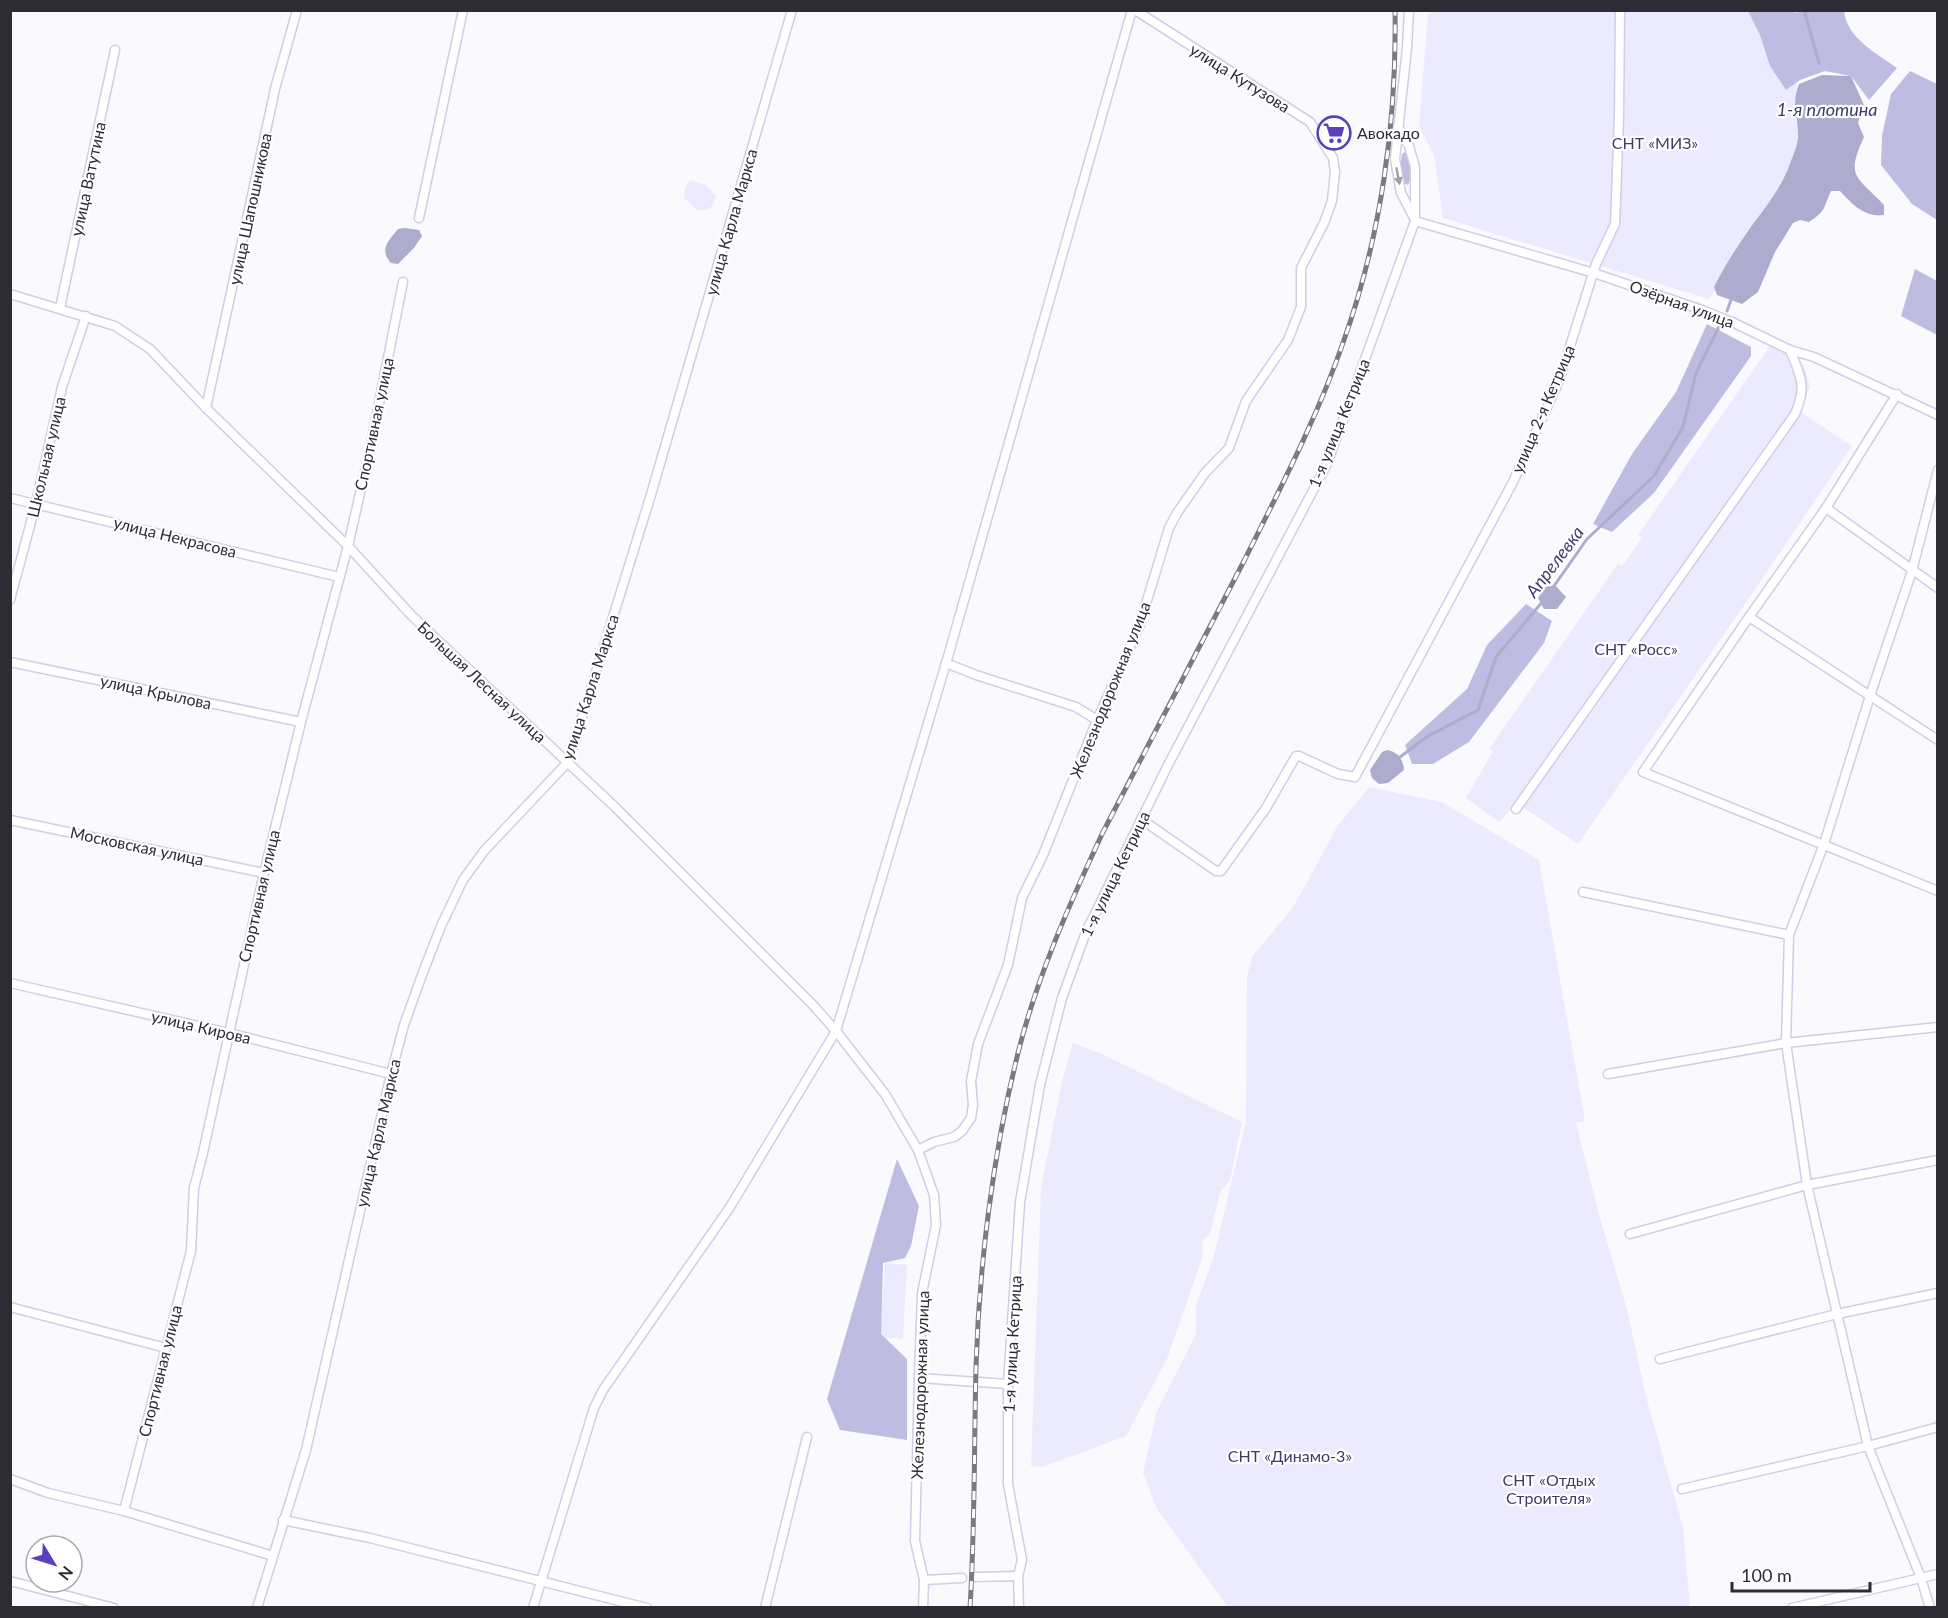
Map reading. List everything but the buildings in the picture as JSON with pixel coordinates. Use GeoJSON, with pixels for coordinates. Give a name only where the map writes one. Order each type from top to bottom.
{"type":"FeatureCollection","features":[{"type":"Feature","properties":{"kind":"street","name":"улица Шапошникова"},"geometry":{"type":"LineString","coordinates":[[207,408],[275,89],[297,10]]}},
{"type":"Feature","properties":{"kind":"street"},"geometry":{"type":"LineString","coordinates":[[419,218],[463,10]]}},
{"type":"Feature","properties":{"kind":"street","name":"улица Карла Маркса"},"geometry":{"type":"LineString","coordinates":[[257,1608],[306,1450],[404,1025],[441,926],[463,880],[484,850],[568,762],[650,498],[792,10]]}},
{"type":"Feature","properties":{"kind":"street"},"geometry":{"type":"LineString","coordinates":[[532,1608],[594,1408],[603,1390],[730,1207],[836,1031],[946,663],[1133,10]]}},
{"type":"Feature","properties":{"kind":"street","name":"улица Кутузова"},"geometry":{"type":"LineString","coordinates":[[1133,10],[1310,122],[1333,158]]}},
{"type":"Feature","properties":{"kind":"street"},"geometry":{"type":"LineString","coordinates":[[1409,10],[1395,159],[1401,193],[1415,221]]}},
{"type":"Feature","properties":{"kind":"street","name":"улица 2-я Кетрица"},"geometry":{"type":"LineString","coordinates":[[1141,819],[1216,871],[1221,872],[1266,808],[1296,756],[1338,774],[1355,777],[1513,482],[1559,381],[1596,264],[1615,224],[1620,10]]}},
{"type":"Feature","properties":{"kind":"street","name":"улица Ватутина"},"geometry":{"type":"LineString","coordinates":[[60,308],[115,50]]}},
{"type":"Feature","properties":{"kind":"street","name":"1-я улица Кетрица"},"geometry":{"type":"LineString","coordinates":[[1019,1608],[1018,1576],[1022,1560],[1008,1484],[1008,1384],[1020,1202],[1040,1085],[1062,998],[1086,932],[1141,819],[1327,464],[1415,221],[1415,167],[1409,146],[1398,127]]}},
{"type":"Feature","properties":{"kind":"street","name":"Железнодорожная улица"},"geometry":{"type":"LineString","coordinates":[[918,1150],[934,1142],[954,1137],[962,1131],[971,1118],[973,1105],[971,1081],[978,1044],[1008,965],[1022,898],[1043,855],[1097,720],[1139,627],[1173,521],[1208,468],[1222,458],[1229,448],[1246,401],[1276,360],[1298,319],[1301,307],[1301,268],[1324,223],[1332,201],[1335,172],[1333,158]]}},
{"type":"Feature","properties":{"kind":"street","name":"Озёрная улица"},"geometry":{"type":"LineString","coordinates":[[1415,221],[1594,273],[1722,318],[1790,350],[1814,357],[1897,394],[1938,415]]}},
{"type":"Feature","properties":{"kind":"street","name":"Спортивная улица"},"geometry":{"type":"LineString","coordinates":[[124,1511],[191,1251],[194,1188],[264,873],[348,546],[403,282]]}},
{"type":"Feature","properties":{"kind":"street","name":"Большая Лесная улица"},"geometry":{"type":"LineString","coordinates":[[10,294],[115,326],[150,349],[348,546],[412,616],[568,762],[836,1031],[885,1094],[918,1150],[924,1166]]}},
{"type":"Feature","properties":{"kind":"street","name":"Школьная улица"},"geometry":{"type":"LineString","coordinates":[[10,600],[36,503],[62,387],[86,316]]}},
{"type":"Feature","properties":{"kind":"street"},"geometry":{"type":"LineString","coordinates":[[1516,809],[1795,414],[1802,396],[1801,377],[1790,350]]}},
{"type":"Feature","properties":{"kind":"street"},"geometry":{"type":"LineString","coordinates":[[1897,394],[1826,508],[1643,772],[1938,891]]}},
{"type":"Feature","properties":{"kind":"street"},"geometry":{"type":"LineString","coordinates":[[1930,1608],[1922,1578],[1868,1446],[1807,1185],[1786,1043],[1790,935],[1824,844],[1912,571],[1938,470]]}},
{"type":"Feature","properties":{"kind":"street","name":"улица Некрасова"},"geometry":{"type":"LineString","coordinates":[[10,498],[339,577]]}},
{"type":"Feature","properties":{"kind":"street"},"geometry":{"type":"LineString","coordinates":[[1826,508],[1938,588]]}},
{"type":"Feature","properties":{"kind":"street"},"geometry":{"type":"LineString","coordinates":[[1749,617],[1938,740]]}},
{"type":"Feature","properties":{"kind":"street","name":"улица Крылова"},"geometry":{"type":"LineString","coordinates":[[10,662],[301,722]]}},
{"type":"Feature","properties":{"kind":"street"},"geometry":{"type":"LineString","coordinates":[[946,663],[1076,707],[1097,720]]}},
{"type":"Feature","properties":{"kind":"street","name":"Московская улица"},"geometry":{"type":"LineString","coordinates":[[10,820],[264,873]]}},
{"type":"Feature","properties":{"kind":"street"},"geometry":{"type":"LineString","coordinates":[[1583,892],[1790,935]]}},
{"type":"Feature","properties":{"kind":"street","name":"улица Кирова"},"geometry":{"type":"LineString","coordinates":[[10,982],[229,1033],[391,1074]]}},
{"type":"Feature","properties":{"kind":"street"},"geometry":{"type":"LineString","coordinates":[[1608,1074],[1786,1043],[1938,1027]]}},
{"type":"Feature","properties":{"kind":"street"},"geometry":{"type":"LineString","coordinates":[[1630,1234],[1807,1185],[1938,1160]]}},
{"type":"Feature","properties":{"kind":"street","name":"Железнодорожная улица"},"geometry":{"type":"LineString","coordinates":[[923,1608],[924,1580],[915,1541],[919,1378],[922,1293],[936,1225],[934,1195],[924,1166]]}},
{"type":"Feature","properties":{"kind":"street"},"geometry":{"type":"LineString","coordinates":[[1660,1359],[1837,1314],[1938,1293]]}},
{"type":"Feature","properties":{"kind":"street"},"geometry":{"type":"LineString","coordinates":[[10,1307],[166,1348]]}},
{"type":"Feature","properties":{"kind":"street"},"geometry":{"type":"LineString","coordinates":[[919,1378],[1008,1384]]}},
{"type":"Feature","properties":{"kind":"street"},"geometry":{"type":"LineString","coordinates":[[1682,1489],[1868,1446],[1938,1427]]}},
{"type":"Feature","properties":{"kind":"street"},"geometry":{"type":"LineString","coordinates":[[765,1608],[807,1437]]}},
{"type":"Feature","properties":{"kind":"street"},"geometry":{"type":"LineString","coordinates":[[10,1479],[48,1493],[124,1511],[273,1556]]}},
{"type":"Feature","properties":{"kind":"street"},"geometry":{"type":"LineString","coordinates":[[283,1520],[370,1538],[646,1608]]}},
{"type":"Feature","properties":{"kind":"street"},"geometry":{"type":"LineString","coordinates":[[1792,1608],[1938,1574]]}},
{"type":"Feature","properties":{"kind":"street"},"geometry":{"type":"LineString","coordinates":[[976,1577],[1018,1576]]}},
{"type":"Feature","properties":{"kind":"street"},"geometry":{"type":"LineString","coordinates":[[924,1580],[962,1578]]}},
{"type":"Feature","properties":{"kind":"street"},"geometry":{"type":"LineString","coordinates":[[10,1581],[114,1608]]}},
{"type":"Feature","properties":{"kind":"shaded area"},"geometry":{"type":"Polygon","coordinates":[[[1748,11],[1793,11],[1796,13],[1799,11],[1844,11],[1846,21],[1857,37],[1897,68],[1869,100],[1851,76],[1825,71],[1800,80],[1786,90],[1770,66],[1760,35],[1748,11]]]}},
{"type":"Feature","properties":{"kind":"shaded area"},"geometry":{"type":"Polygon","coordinates":[[[1910,71],[1937,84],[1937,220],[1912,204],[1881,165],[1882,136],[1891,94],[1910,71]]]}},
{"type":"Feature","properties":{"kind":"shaded area"},"geometry":{"type":"Polygon","coordinates":[[[1405,152],[1412,168],[1408,185],[1401,182],[1402,154],[1405,152]]]}},
{"type":"Feature","properties":{"kind":"shaded area"},"geometry":{"type":"Polygon","coordinates":[[[1915,269],[1937,281],[1937,335],[1901,316],[1915,269]]]}},
{"type":"Feature","properties":{"kind":"shaded area"},"geometry":{"type":"Polygon","coordinates":[[[1707,324],[1751,347],[1751,356],[1654,493],[1612,532],[1593,524],[1632,454],[1676,392],[1707,324]]]}},
{"type":"Feature","properties":{"kind":"shaded area"},"geometry":{"type":"Polygon","coordinates":[[[1526,604],[1552,621],[1544,643],[1469,742],[1433,764],[1412,764],[1405,745],[1467,689],[1487,645],[1526,604]]]}},
{"type":"Feature","properties":{"kind":"shaded area"},"geometry":{"type":"Polygon","coordinates":[[[1073,1043],[1100,1053],[1242,1122],[1230,1181],[1220,1192],[1210,1234],[1203,1240],[1202,1259],[1167,1359],[1126,1436],[1043,1467],[1031,1466],[1041,1188],[1062,1081],[1073,1043]]]}},
{"type":"Feature","properties":{"kind":"shaded area"},"geometry":{"type":"Polygon","coordinates":[[[897,1159],[919,1206],[911,1246],[905,1258],[883,1263],[881,1334],[907,1359],[907,1440],[840,1430],[827,1399],[897,1159]]]}},
{"type":"Feature","properties":{"kind":"green space","name":"СНТ «МИЗ»"},"geometry":{"type":"Polygon","coordinates":[[[1757,10],[1780,48],[1802,98],[1808,127],[1783,195],[1709,299],[1443,218],[1434,155],[1419,126],[1428,14],[1434,11],[1757,10]]]}},
{"type":"Feature","properties":{"kind":"green space"},"geometry":{"type":"Polygon","coordinates":[[[690,180],[706,185],[716,196],[714,204],[708,210],[697,210],[684,198],[685,188],[690,180]]]}},
{"type":"Feature","properties":{"kind":"green space","name":"СНТ «Росс»"},"geometry":{"type":"Polygon","coordinates":[[[1775,339],[1804,366],[1810,387],[1799,411],[1852,446],[1578,844],[1517,803],[1499,822],[1466,798],[1493,751],[1489,749],[1618,564],[1622,566],[1642,538],[1638,535],[1775,339]]]}},
{"type":"Feature","properties":{"kind":"green space"},"geometry":{"type":"Polygon","coordinates":[[[1369,787],[1442,802],[1539,860],[1585,1121],[1576,1123],[1600,1218],[1628,1313],[1646,1397],[1683,1527],[1690,1607],[1228,1607],[1157,1509],[1143,1473],[1157,1411],[1196,1334],[1196,1305],[1214,1256],[1246,1121],[1247,977],[1252,957],[1294,906],[1337,827],[1369,787]]]}},
{"type":"Feature","properties":{"kind":"green space"},"geometry":{"type":"Polygon","coordinates":[[[885,1263],[907,1265],[903,1339],[880,1337],[885,1263]]]}},
{"type":"Feature","properties":{"kind":"water","name":"1-я плотина"},"geometry":{"type":"Polygon","coordinates":[[[1822,75],[1851,76],[1864,105],[1858,123],[1864,137],[1855,161],[1855,169],[1861,182],[1884,205],[1884,215],[1865,212],[1840,191],[1831,191],[1819,214],[1809,222],[1800,220],[1793,223],[1775,252],[1758,292],[1742,304],[1717,295],[1714,287],[1723,271],[1775,194],[1788,170],[1798,140],[1795,104],[1799,84],[1822,75]]]}},
{"type":"Feature","properties":{"kind":"water"},"geometry":{"type":"Polygon","coordinates":[[[398,229],[419,230],[422,236],[398,264],[391,263],[387,258],[386,246],[398,229]]]}},
{"type":"Feature","properties":{"kind":"water"},"geometry":{"type":"Polygon","coordinates":[[[1555,585],[1566,597],[1557,609],[1544,609],[1538,598],[1545,587],[1555,585]]]}},
{"type":"Feature","properties":{"kind":"water"},"geometry":{"type":"Polygon","coordinates":[[[1387,750],[1399,757],[1404,770],[1388,783],[1379,784],[1372,778],[1370,770],[1382,752],[1387,750]]]}},
{"type":"Feature","properties":{"kind":"waterway","name":"Апрелевка"},"geometry":{"type":"LineString","coordinates":[[1804,10],[1819,63]]}},
{"type":"Feature","properties":{"kind":"waterway"},"geometry":{"type":"LineString","coordinates":[[1727,311],[1731,300]]}},
{"type":"Feature","properties":{"kind":"waterway","name":"Апрелевка"},"geometry":{"type":"LineString","coordinates":[[1554,586],[1587,539],[1654,476],[1683,427],[1696,373],[1720,325]]}},
{"type":"Feature","properties":{"kind":"waterway","name":"Апрелевка"},"geometry":{"type":"LineString","coordinates":[[1400,757],[1428,736],[1478,710],[1496,657],[1543,601]]}},
{"type":"Feature","properties":{"kind":"railway"},"geometry":{"type":"LineString","coordinates":[[970,1608],[980,1290],[994,1171],[1017,1057],[1044,971],[1090,859],[1245,559],[1311,424],[1334,368],[1357,301],[1368,260],[1384,178],[1393,94],[1395,10]]}},
{"type":"Feature","properties":{"kind":"place","name":"Авокадо"},"geometry":{"type":"Point","coordinates":[1334,133]}},
{"type":"Feature","properties":{"kind":"park label","name":"СНТ «Динамо-3»"},"geometry":{"type":"Point","coordinates":[1290,1456]}},
{"type":"Feature","properties":{"kind":"park label","name":"СНТ «Отдых Строителя»"},"geometry":{"type":"Point","coordinates":[1549,1489]}}]}
